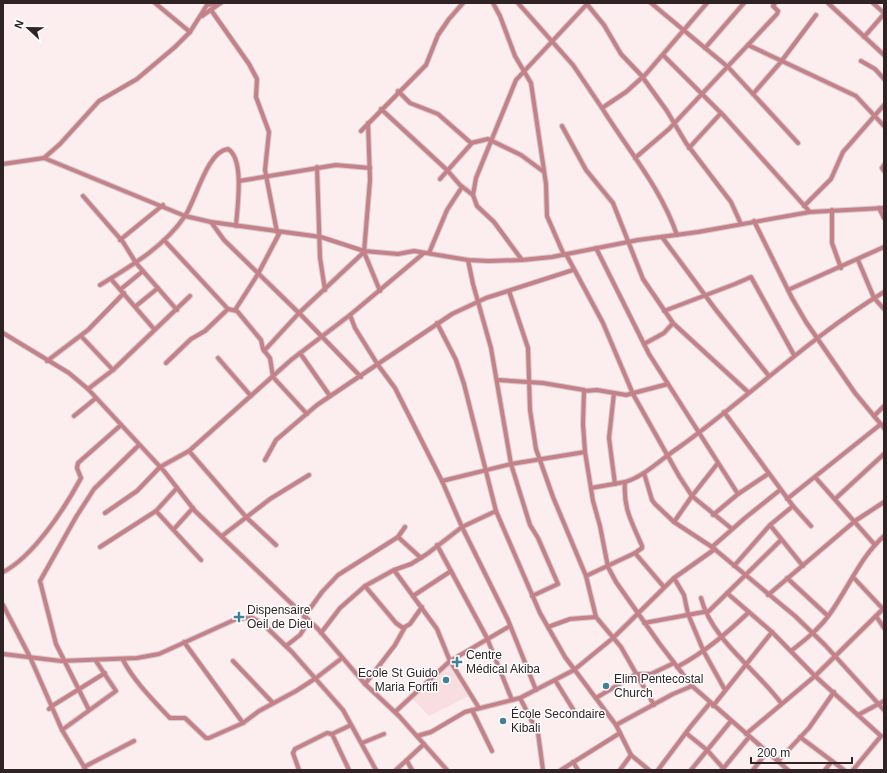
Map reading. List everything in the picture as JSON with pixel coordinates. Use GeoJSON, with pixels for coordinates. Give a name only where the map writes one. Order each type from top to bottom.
{"type":"FeatureCollection","features":[{"type":"Feature","properties":{"kind":"street"},"geometry":{"type":"LineString","coordinates":[[155,3],[190,32]]}},
{"type":"Feature","properties":{"kind":"street"},"geometry":{"type":"LineString","coordinates":[[360,131],[398,91],[426,65],[438,35],[463,3]]}},
{"type":"Feature","properties":{"kind":"street"},"geometry":{"type":"LineString","coordinates":[[493,3],[500,16],[515,56],[531,83],[533,90],[544,172],[548,217],[573,270],[603,323],[633,394],[692,496],[713,515],[732,529]]}},
{"type":"Feature","properties":{"kind":"street"},"geometry":{"type":"LineString","coordinates":[[518,3],[552,40],[588,85],[664,205],[677,235]]}},
{"type":"Feature","properties":{"kind":"street"},"geometry":{"type":"LineString","coordinates":[[473,195],[477,174],[516,80],[587,3],[604,26],[621,54],[642,78],[667,111],[673,124],[689,148],[731,202],[740,224]]}},
{"type":"Feature","properties":{"kind":"street"},"geometry":{"type":"LineString","coordinates":[[651,3],[728,67],[798,143]]}},
{"type":"Feature","properties":{"kind":"street"},"geometry":{"type":"LineString","coordinates":[[705,48],[744,3]]}},
{"type":"Feature","properties":{"kind":"street"},"geometry":{"type":"LineString","coordinates":[[828,3],[884,55]]}},
{"type":"Feature","properties":{"kind":"street"},"geometry":{"type":"LineString","coordinates":[[864,37],[884,14],[873,3]]}},
{"type":"Feature","properties":{"kind":"street"},"geometry":{"type":"LineString","coordinates":[[201,16],[220,4]]}},
{"type":"Feature","properties":{"kind":"street"},"geometry":{"type":"LineString","coordinates":[[44,158],[60,144],[99,101],[136,79],[190,32],[207,5],[220,4]]}},
{"type":"Feature","properties":{"kind":"street"},"geometry":{"type":"LineString","coordinates":[[602,108],[626,92],[642,78],[705,4]]}},
{"type":"Feature","properties":{"kind":"street"},"geometry":{"type":"LineString","coordinates":[[635,158],[673,124],[777,14],[778,11],[773,4]]}},
{"type":"Feature","properties":{"kind":"street"},"geometry":{"type":"LineString","coordinates":[[210,10],[249,64],[257,79],[256,97],[269,132],[265,166],[278,232],[258,274],[235,310]]}},
{"type":"Feature","properties":{"kind":"street"},"geometry":{"type":"LineString","coordinates":[[753,94],[782,61],[816,15]]}},
{"type":"Feature","properties":{"kind":"street"},"geometry":{"type":"LineString","coordinates":[[748,46],[856,96],[884,126]]}},
{"type":"Feature","properties":{"kind":"street"},"geometry":{"type":"LineString","coordinates":[[662,55],[721,113],[810,212]]}},
{"type":"Feature","properties":{"kind":"street"},"geometry":{"type":"LineString","coordinates":[[861,61],[875,69],[884,79]]}},
{"type":"Feature","properties":{"kind":"street"},"geometry":{"type":"LineString","coordinates":[[398,91],[410,103],[438,114],[472,143]]}},
{"type":"Feature","properties":{"kind":"street"},"geometry":{"type":"LineString","coordinates":[[804,206],[831,179],[843,152],[884,104]]}},
{"type":"Feature","properties":{"kind":"street"},"geometry":{"type":"LineString","coordinates":[[381,109],[447,170],[462,187],[473,195],[478,207],[492,220],[522,260]]}},
{"type":"Feature","properties":{"kind":"street"},"geometry":{"type":"LineString","coordinates":[[689,148],[721,113]]}},
{"type":"Feature","properties":{"kind":"street"},"geometry":{"type":"LineString","coordinates":[[368,123],[370,168],[364,251],[380,291]]}},
{"type":"Feature","properties":{"kind":"street"},"geometry":{"type":"LineString","coordinates":[[562,126],[586,170],[613,203],[644,281],[664,310],[674,324],[748,392]]}},
{"type":"Feature","properties":{"kind":"street"},"geometry":{"type":"LineString","coordinates":[[440,179],[472,143],[486,139],[521,155],[544,172]]}},
{"type":"Feature","properties":{"kind":"street"},"geometry":{"type":"LineString","coordinates":[[100,285],[136,263],[164,240],[185,216],[212,161],[224,150],[228,149],[235,155],[239,181],[236,226]]}},
{"type":"Feature","properties":{"kind":"street"},"geometry":{"type":"LineString","coordinates":[[3,164],[44,158],[163,205],[185,216],[211,222],[321,237],[364,251],[396,254],[414,251],[468,260],[522,260],[810,212],[884,208]]}},
{"type":"Feature","properties":{"kind":"street"},"geometry":{"type":"LineString","coordinates":[[239,181],[316,167],[336,165],[370,168]]}},
{"type":"Feature","properties":{"kind":"street"},"geometry":{"type":"LineString","coordinates":[[884,165],[882,168],[884,171]]}},
{"type":"Feature","properties":{"kind":"street"},"geometry":{"type":"LineString","coordinates":[[316,167],[321,237],[320,258],[325,290]]}},
{"type":"Feature","properties":{"kind":"street"},"geometry":{"type":"LineString","coordinates":[[429,253],[447,210],[462,187]]}},
{"type":"Feature","properties":{"kind":"street"},"geometry":{"type":"LineString","coordinates":[[83,196],[120,240],[136,263],[176,310]]}},
{"type":"Feature","properties":{"kind":"street"},"geometry":{"type":"LineString","coordinates":[[120,240],[163,205]]}},
{"type":"Feature","properties":{"kind":"street"},"geometry":{"type":"LineString","coordinates":[[879,208],[884,218]]}},
{"type":"Feature","properties":{"kind":"street"},"geometry":{"type":"LineString","coordinates":[[832,210],[832,243],[841,268]]}},
{"type":"Feature","properties":{"kind":"street"},"geometry":{"type":"LineString","coordinates":[[754,221],[788,290],[817,338],[848,383],[884,428]]}},
{"type":"Feature","properties":{"kind":"street"},"geometry":{"type":"LineString","coordinates":[[211,222],[224,240],[299,313],[361,377]]}},
{"type":"Feature","properties":{"kind":"street"},"geometry":{"type":"LineString","coordinates":[[662,237],[705,295],[769,376]]}},
{"type":"Feature","properties":{"kind":"street"},"geometry":{"type":"LineString","coordinates":[[164,240],[228,309],[235,310],[261,340],[264,351],[270,359],[273,377],[307,414]]}},
{"type":"Feature","properties":{"kind":"street"},"geometry":{"type":"LineString","coordinates":[[788,290],[841,268],[884,247]]}},
{"type":"Feature","properties":{"kind":"street"},"geometry":{"type":"LineString","coordinates":[[596,248],[644,344],[738,494]]}},
{"type":"Feature","properties":{"kind":"street"},"geometry":{"type":"LineString","coordinates":[[264,351],[299,313],[325,290],[364,251]]}},
{"type":"Feature","properties":{"kind":"street"},"geometry":{"type":"LineString","coordinates":[[105,513],[134,493],[160,467],[189,451],[300,353],[350,316],[424,253]]}},
{"type":"Feature","properties":{"kind":"street"},"geometry":{"type":"LineString","coordinates":[[468,260],[478,302],[487,330],[511,464],[530,525],[544,551],[558,584],[532,596]]}},
{"type":"Feature","properties":{"kind":"street"},"geometry":{"type":"LineString","coordinates":[[858,260],[874,298],[884,309]]}},
{"type":"Feature","properties":{"kind":"street"},"geometry":{"type":"LineString","coordinates":[[47,361],[81,336],[143,270]]}},
{"type":"Feature","properties":{"kind":"street"},"geometry":{"type":"LineString","coordinates":[[265,460],[276,440],[307,414],[330,396],[361,377],[437,323],[478,302],[573,270]]}},
{"type":"Feature","properties":{"kind":"street"},"geometry":{"type":"LineString","coordinates":[[664,310],[752,277],[794,355]]}},
{"type":"Feature","properties":{"kind":"street"},"geometry":{"type":"LineString","coordinates":[[111,279],[136,306],[154,329]]}},
{"type":"Feature","properties":{"kind":"street"},"geometry":{"type":"LineString","coordinates":[[136,306],[158,288]]}},
{"type":"Feature","properties":{"kind":"street"},"geometry":{"type":"LineString","coordinates":[[509,291],[528,348],[533,435],[553,497],[586,576],[596,616],[621,647],[654,705]]}},
{"type":"Feature","properties":{"kind":"street"},"geometry":{"type":"LineString","coordinates":[[591,488],[624,482],[644,473],[668,454],[699,433],[794,355],[884,292]]}},
{"type":"Feature","properties":{"kind":"street"},"geometry":{"type":"LineString","coordinates":[[88,389],[113,370],[190,296]]}},
{"type":"Feature","properties":{"kind":"street"},"geometry":{"type":"LineString","coordinates":[[166,364],[191,339],[205,331],[228,309]]}},
{"type":"Feature","properties":{"kind":"street"},"geometry":{"type":"LineString","coordinates":[[350,316],[355,328],[378,365],[395,388],[442,481],[462,527],[510,626],[536,690]]}},
{"type":"Feature","properties":{"kind":"street"},"geometry":{"type":"LineString","coordinates":[[437,323],[458,365],[496,511],[532,596],[548,627],[574,670],[616,725],[631,755],[649,770]]}},
{"type":"Feature","properties":{"kind":"street"},"geometry":{"type":"LineString","coordinates":[[644,344],[656,338],[674,324]]}},
{"type":"Feature","properties":{"kind":"street"},"geometry":{"type":"LineString","coordinates":[[3,333],[69,373],[88,389],[160,467],[193,508],[321,633],[365,684],[395,712],[447,770]]}},
{"type":"Feature","properties":{"kind":"street"},"geometry":{"type":"LineString","coordinates":[[81,336],[113,370]]}},
{"type":"Feature","properties":{"kind":"street"},"geometry":{"type":"LineString","coordinates":[[300,353],[330,396]]}},
{"type":"Feature","properties":{"kind":"street"},"geometry":{"type":"LineString","coordinates":[[218,358],[251,396]]}},
{"type":"Feature","properties":{"kind":"street"},"geometry":{"type":"LineString","coordinates":[[497,380],[530,382],[584,390],[633,394],[668,384]]}},
{"type":"Feature","properties":{"kind":"street"},"geometry":{"type":"LineString","coordinates":[[584,390],[584,452],[608,567],[644,623],[692,686],[747,736],[788,770]]}},
{"type":"Feature","properties":{"kind":"street"},"geometry":{"type":"LineString","coordinates":[[614,393],[609,438],[615,484]]}},
{"type":"Feature","properties":{"kind":"street"},"geometry":{"type":"LineString","coordinates":[[74,416],[96,398]]}},
{"type":"Feature","properties":{"kind":"street"},"geometry":{"type":"LineString","coordinates":[[874,416],[884,406]]}},
{"type":"Feature","properties":{"kind":"street"},"geometry":{"type":"LineString","coordinates":[[724,412],[792,506],[812,526]]}},
{"type":"Feature","properties":{"kind":"street"},"geometry":{"type":"LineString","coordinates":[[787,499],[881,424]]}},
{"type":"Feature","properties":{"kind":"street"},"geometry":{"type":"LineString","coordinates":[[3,572],[18,563],[52,524],[69,500],[81,478],[77,468],[78,463],[122,425]]}},
{"type":"Feature","properties":{"kind":"street"},"geometry":{"type":"LineString","coordinates":[[89,710],[63,661],[56,644],[40,581],[76,516],[94,489],[139,445]]}},
{"type":"Feature","properties":{"kind":"street"},"geometry":{"type":"LineString","coordinates":[[189,451],[246,518],[276,545]]}},
{"type":"Feature","properties":{"kind":"street"},"geometry":{"type":"LineString","coordinates":[[442,481],[511,464],[584,452]]}},
{"type":"Feature","properties":{"kind":"street"},"geometry":{"type":"LineString","coordinates":[[835,499],[884,454]]}},
{"type":"Feature","properties":{"kind":"street"},"geometry":{"type":"LineString","coordinates":[[674,522],[718,463]]}},
{"type":"Feature","properties":{"kind":"street"},"geometry":{"type":"LineString","coordinates":[[644,473],[652,500],[674,522],[713,548],[795,616],[884,710]]}},
{"type":"Feature","properties":{"kind":"street"},"geometry":{"type":"LineString","coordinates":[[713,515],[738,494],[768,474]]}},
{"type":"Feature","properties":{"kind":"street"},"geometry":{"type":"LineString","coordinates":[[222,536],[270,499],[309,475]]}},
{"type":"Feature","properties":{"kind":"street"},"geometry":{"type":"LineString","coordinates":[[815,476],[875,545]]}},
{"type":"Feature","properties":{"kind":"street"},"geometry":{"type":"LineString","coordinates":[[586,576],[608,567],[642,548],[628,516],[624,497],[624,482]]}},
{"type":"Feature","properties":{"kind":"street"},"geometry":{"type":"LineString","coordinates":[[100,547],[156,510],[177,488]]}},
{"type":"Feature","properties":{"kind":"street"},"geometry":{"type":"LineString","coordinates":[[417,736],[431,732],[472,710],[520,698],[574,670],[613,638],[674,578],[713,548],[732,529],[780,490]]}},
{"type":"Feature","properties":{"kind":"street"},"geometry":{"type":"LineString","coordinates":[[768,595],[855,521],[884,502]]}},
{"type":"Feature","properties":{"kind":"street"},"geometry":{"type":"LineString","coordinates":[[734,566],[770,525],[792,506]]}},
{"type":"Feature","properties":{"kind":"street"},"geometry":{"type":"LineString","coordinates":[[174,530],[193,508]]}},
{"type":"Feature","properties":{"kind":"street"},"geometry":{"type":"LineString","coordinates":[[156,510],[201,560]]}},
{"type":"Feature","properties":{"kind":"street"},"geometry":{"type":"LineString","coordinates":[[321,633],[340,608],[365,586],[394,570],[421,558],[462,527],[496,511]]}},
{"type":"Feature","properties":{"kind":"street"},"geometry":{"type":"LineString","coordinates":[[770,525],[780,540],[802,566]]}},
{"type":"Feature","properties":{"kind":"street"},"geometry":{"type":"LineString","coordinates":[[304,617],[322,592],[338,575],[398,537],[405,528]]}},
{"type":"Feature","properties":{"kind":"street"},"geometry":{"type":"LineString","coordinates":[[791,651],[813,634],[828,616],[875,545],[884,536]]}},
{"type":"Feature","properties":{"kind":"street"},"geometry":{"type":"LineString","coordinates":[[398,537],[421,558]]}},
{"type":"Feature","properties":{"kind":"street"},"geometry":{"type":"LineString","coordinates":[[644,623],[705,612],[713,608],[780,540]]}},
{"type":"Feature","properties":{"kind":"street"},"geometry":{"type":"LineString","coordinates":[[438,545],[487,638],[512,700]]}},
{"type":"Feature","properties":{"kind":"street"},"geometry":{"type":"LineString","coordinates":[[635,553],[664,587]]}},
{"type":"Feature","properties":{"kind":"street"},"geometry":{"type":"LineString","coordinates":[[394,570],[437,629],[450,661],[479,708]]}},
{"type":"Feature","properties":{"kind":"street"},"geometry":{"type":"LineString","coordinates":[[413,596],[451,571]]}},
{"type":"Feature","properties":{"kind":"street"},"geometry":{"type":"LineString","coordinates":[[686,733],[707,750],[723,769],[747,736],[781,702],[814,676],[884,608],[853,577]]}},
{"type":"Feature","properties":{"kind":"street"},"geometry":{"type":"LineString","coordinates":[[674,578],[684,595],[688,614],[704,652],[725,690]]}},
{"type":"Feature","properties":{"kind":"street"},"geometry":{"type":"LineString","coordinates":[[787,578],[828,616]]}},
{"type":"Feature","properties":{"kind":"street"},"geometry":{"type":"LineString","coordinates":[[365,586],[396,623],[401,627],[405,627]]}},
{"type":"Feature","properties":{"kind":"street"},"geometry":{"type":"LineString","coordinates":[[727,593],[772,632],[814,676],[834,692],[881,736],[853,770]]}},
{"type":"Feature","properties":{"kind":"street"},"geometry":{"type":"LineString","coordinates":[[701,598],[705,612],[723,637],[745,665],[763,680],[781,702]]}},
{"type":"Feature","properties":{"kind":"street"},"geometry":{"type":"LineString","coordinates":[[3,605],[30,657],[50,707],[85,768],[134,741]]}},
{"type":"Feature","properties":{"kind":"street"},"geometry":{"type":"LineString","coordinates":[[365,684],[394,645],[405,627],[410,624],[422,607]]}},
{"type":"Feature","properties":{"kind":"street"},"geometry":{"type":"LineString","coordinates":[[678,668],[704,652],[723,637],[749,612]]}},
{"type":"Feature","properties":{"kind":"street"},"geometry":{"type":"LineString","coordinates":[[548,627],[570,619],[596,616]]}},
{"type":"Feature","properties":{"kind":"street"},"geometry":{"type":"LineString","coordinates":[[876,616],[884,628]]}},
{"type":"Feature","properties":{"kind":"street"},"geometry":{"type":"LineString","coordinates":[[3,654],[63,661],[124,660],[159,654],[234,620],[251,617],[263,624],[286,646],[343,710],[376,770]]}},
{"type":"Feature","properties":{"kind":"street"},"geometry":{"type":"LineString","coordinates":[[286,646],[300,635],[309,621]]}},
{"type":"Feature","properties":{"kind":"street"},"geometry":{"type":"LineString","coordinates":[[395,712],[450,661],[487,638],[510,626]]}},
{"type":"Feature","properties":{"kind":"street"},"geometry":{"type":"LineString","coordinates":[[658,770],[686,733],[725,690],[772,632]]}},
{"type":"Feature","properties":{"kind":"street"},"geometry":{"type":"LineString","coordinates":[[184,642],[243,723]]}},
{"type":"Feature","properties":{"kind":"street"},"geometry":{"type":"LineString","coordinates":[[124,660],[129,671],[147,694],[170,718],[185,718],[206,738],[243,723],[316,678],[342,658]]}},
{"type":"Feature","properties":{"kind":"street"},"geometry":{"type":"LineString","coordinates":[[62,730],[116,690],[96,661]]}},
{"type":"Feature","properties":{"kind":"street"},"geometry":{"type":"LineString","coordinates":[[232,661],[274,703]]}},
{"type":"Feature","properties":{"kind":"street"},"geometry":{"type":"LineString","coordinates":[[596,698],[636,674],[651,674],[674,663]]}},
{"type":"Feature","properties":{"kind":"street"},"geometry":{"type":"LineString","coordinates":[[50,707],[105,673]]}},
{"type":"Feature","properties":{"kind":"street"},"geometry":{"type":"LineString","coordinates":[[555,680],[576,714]]}},
{"type":"Feature","properties":{"kind":"street"},"geometry":{"type":"LineString","coordinates":[[616,725],[673,694],[692,686]]}},
{"type":"Feature","properties":{"kind":"street"},"geometry":{"type":"LineString","coordinates":[[778,762],[809,728],[834,692]]}},
{"type":"Feature","properties":{"kind":"street"},"geometry":{"type":"LineString","coordinates":[[520,698],[538,733],[543,770]]}},
{"type":"Feature","properties":{"kind":"street"},"geometry":{"type":"LineString","coordinates":[[858,715],[884,701]]}},
{"type":"Feature","properties":{"kind":"street"},"geometry":{"type":"LineString","coordinates":[[472,710],[492,751]]}},
{"type":"Feature","properties":{"kind":"street"},"geometry":{"type":"LineString","coordinates":[[691,770],[731,721]]}},
{"type":"Feature","properties":{"kind":"street"},"geometry":{"type":"LineString","coordinates":[[299,770],[293,753],[295,749],[326,733],[332,734],[351,725]]}},
{"type":"Feature","properties":{"kind":"street"},"geometry":{"type":"LineString","coordinates":[[561,770],[620,733]]}},
{"type":"Feature","properties":{"kind":"street"},"geometry":{"type":"LineString","coordinates":[[332,734],[349,770]]}},
{"type":"Feature","properties":{"kind":"street"},"geometry":{"type":"LineString","coordinates":[[362,743],[384,734]]}},
{"type":"Feature","properties":{"kind":"street"},"geometry":{"type":"LineString","coordinates":[[800,737],[844,770]]}},
{"type":"Feature","properties":{"kind":"street"},"geometry":{"type":"LineString","coordinates":[[396,770],[424,744]]}},
{"type":"Feature","properties":{"kind":"street"},"geometry":{"type":"LineString","coordinates":[[753,770],[767,752]]}},
{"type":"Feature","properties":{"kind":"street"},"geometry":{"type":"LineString","coordinates":[[620,770],[631,755]]}},
{"type":"Feature","properties":{"kind":"street"},"geometry":{"type":"LineString","coordinates":[[407,761],[412,770]]}},
{"type":"Feature","properties":{"kind":"street"},"geometry":{"type":"LineString","coordinates":[[825,770],[832,761]]}},
{"type":"Feature","properties":{"kind":"street"},"geometry":{"type":"LineString","coordinates":[[573,762],[578,770]]}},
{"type":"Feature","properties":{"kind":"shaded area","name":"Ecole St Guido Maria Fortifi"},"geometry":{"type":"Polygon","coordinates":[[[449,664],[469,696],[429,716],[412,698],[449,664]]]}},
{"type":"Feature","properties":{"kind":"place","name":"Dispensaire Oeil de Dieu"},"geometry":{"type":"Point","coordinates":[239,617]}},
{"type":"Feature","properties":{"kind":"place","name":"Centre Médical Akiba"},"geometry":{"type":"Point","coordinates":[457,662]}},
{"type":"Feature","properties":{"kind":"place","name":"Ecole St Guido Maria Fortifi"},"geometry":{"type":"Point","coordinates":[446,680]}},
{"type":"Feature","properties":{"kind":"place","name":"Elim Pentecostal Church"},"geometry":{"type":"Point","coordinates":[606,686]}},
{"type":"Feature","properties":{"kind":"place","name":"École Secondaire Kibali"},"geometry":{"type":"Point","coordinates":[503,721]}}]}
